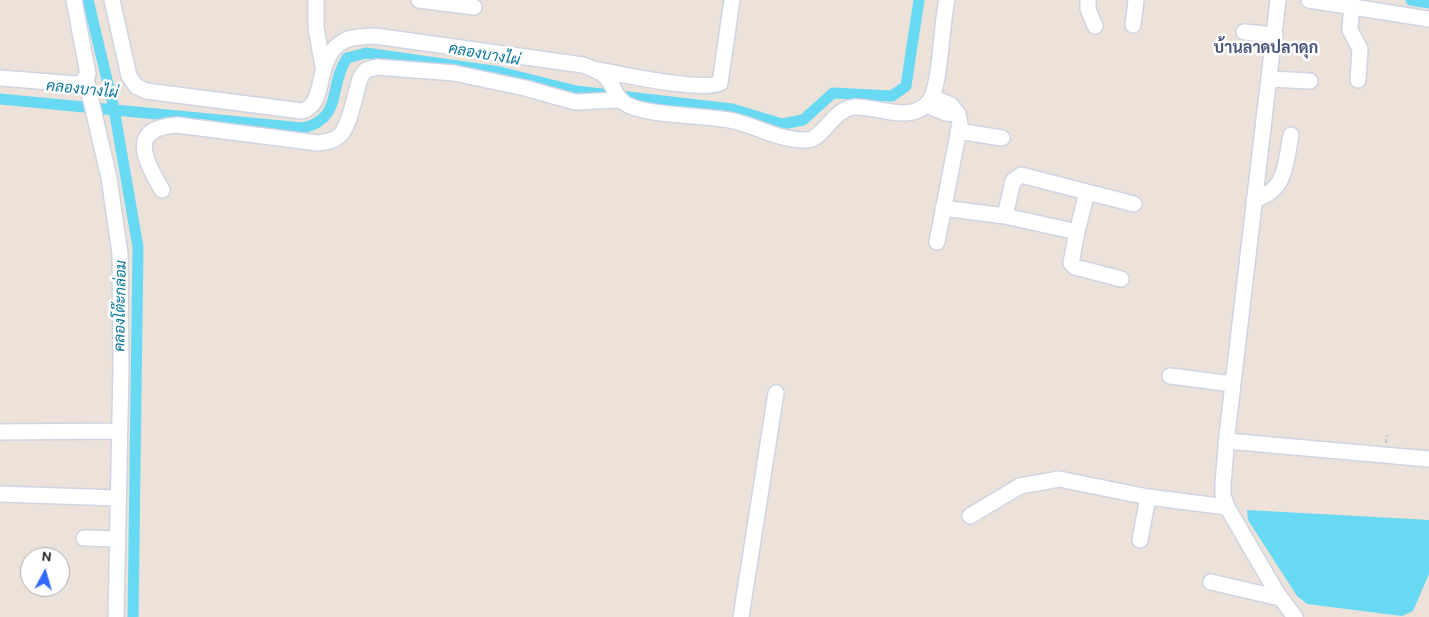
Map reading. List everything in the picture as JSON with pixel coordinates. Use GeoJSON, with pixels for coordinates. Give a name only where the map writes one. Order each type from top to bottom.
{"type":"FeatureCollection","features":[{"type":"Feature","properties":{"kind":"street"},"geometry":{"type":"LineString","coordinates":[[74,0],[87,69],[88,85],[108,178],[120,254],[121,366],[116,617]]}},
{"type":"Feature","properties":{"kind":"street"},"geometry":{"type":"LineString","coordinates":[[112,0],[129,76],[136,86],[146,91],[302,111],[311,109],[316,102],[323,66],[316,28],[316,0]]}},
{"type":"Feature","properties":{"kind":"street"},"geometry":{"type":"LineString","coordinates":[[419,0],[474,7]]}},
{"type":"Feature","properties":{"kind":"street"},"geometry":{"type":"LineString","coordinates":[[316,28],[345,40],[375,36],[583,65],[596,70],[712,87],[720,83],[732,0]]}},
{"type":"Feature","properties":{"kind":"street"},"geometry":{"type":"LineString","coordinates":[[596,70],[606,77],[617,94],[633,108],[718,118],[789,139],[814,139],[834,118],[851,107],[908,114],[929,101],[935,89],[947,0]]}},
{"type":"Feature","properties":{"kind":"street"},"geometry":{"type":"LineString","coordinates":[[1088,0],[1088,10],[1095,26]]}},
{"type":"Feature","properties":{"kind":"street"},"geometry":{"type":"LineString","coordinates":[[1133,25],[1136,0]]}},
{"type":"Feature","properties":{"kind":"street"},"geometry":{"type":"LineString","coordinates":[[1278,0],[1233,384],[1223,489],[1228,507],[1280,598],[1295,617]]}},
{"type":"Feature","properties":{"kind":"street"},"geometry":{"type":"LineString","coordinates":[[1309,0],[1352,2],[1429,19]]}},
{"type":"Feature","properties":{"kind":"street"},"geometry":{"type":"LineString","coordinates":[[1352,2],[1350,30],[1360,49],[1358,80]]}},
{"type":"Feature","properties":{"kind":"street"},"geometry":{"type":"LineString","coordinates":[[1244,32],[1275,35]]}},
{"type":"Feature","properties":{"kind":"street"},"geometry":{"type":"LineString","coordinates":[[323,66],[334,49],[345,40]]}},
{"type":"Feature","properties":{"kind":"street"},"geometry":{"type":"LineString","coordinates":[[162,190],[152,172],[144,146],[148,133],[155,128],[177,125],[318,143],[333,140],[340,136],[345,129],[361,76],[366,70],[377,66],[454,73],[525,88],[575,102],[617,94]]}},
{"type":"Feature","properties":{"kind":"street"},"geometry":{"type":"LineString","coordinates":[[0,78],[82,83],[88,85]]}},
{"type":"Feature","properties":{"kind":"street"},"geometry":{"type":"LineString","coordinates":[[1270,79],[1310,81]]}},
{"type":"Feature","properties":{"kind":"street"},"geometry":{"type":"LineString","coordinates":[[929,101],[946,113],[958,114],[958,131],[937,242]]}},
{"type":"Feature","properties":{"kind":"street"},"geometry":{"type":"LineString","coordinates":[[958,131],[1002,138]]}},
{"type":"Feature","properties":{"kind":"street"},"geometry":{"type":"LineString","coordinates":[[1254,200],[1266,196],[1278,187],[1291,135]]}},
{"type":"Feature","properties":{"kind":"street"},"geometry":{"type":"LineString","coordinates":[[1005,216],[1013,181],[1021,175],[1134,204]]}},
{"type":"Feature","properties":{"kind":"street"},"geometry":{"type":"LineString","coordinates":[[1087,192],[1071,263],[1075,267],[1122,279]]}},
{"type":"Feature","properties":{"kind":"street"},"geometry":{"type":"LineString","coordinates":[[943,208],[1005,216],[1077,232]]}},
{"type":"Feature","properties":{"kind":"street"},"geometry":{"type":"LineString","coordinates":[[1170,376],[1233,384]]}},
{"type":"Feature","properties":{"kind":"street"},"geometry":{"type":"LineString","coordinates":[[741,617],[776,393]]}},
{"type":"Feature","properties":{"kind":"street"},"geometry":{"type":"LineString","coordinates":[[0,432],[119,431]]}},
{"type":"Feature","properties":{"kind":"street"},"geometry":{"type":"LineString","coordinates":[[1227,441],[1429,459]]}},
{"type":"Feature","properties":{"kind":"street"},"geometry":{"type":"LineString","coordinates":[[970,516],[1020,486],[1047,480],[1065,480],[1148,497],[1228,507]]}},
{"type":"Feature","properties":{"kind":"street"},"geometry":{"type":"LineString","coordinates":[[0,494],[118,498]]}},
{"type":"Feature","properties":{"kind":"street"},"geometry":{"type":"LineString","coordinates":[[1140,540],[1148,497]]}},
{"type":"Feature","properties":{"kind":"street"},"geometry":{"type":"LineString","coordinates":[[84,538],[117,539]]}},
{"type":"Feature","properties":{"kind":"street"},"geometry":{"type":"LineString","coordinates":[[1211,582],[1280,598]]}},
{"type":"Feature","properties":{"kind":"water"},"geometry":{"type":"Polygon","coordinates":[[[1247,510],[1429,520],[1429,574],[1413,611],[1402,616],[1307,604],[1297,596],[1248,520],[1247,510]]]}},
{"type":"Feature","properties":{"kind":"waterway","name":"คลองโต๊ะกล่อม"},"geometry":{"type":"LineString","coordinates":[[88,0],[114,109],[138,247],[133,617]]}},
{"type":"Feature","properties":{"kind":"waterway","name":"คลองบางไผ่"},"geometry":{"type":"LineString","coordinates":[[0,99],[303,128],[316,123],[330,109],[341,69],[347,58],[366,53],[500,72],[576,91],[732,109],[782,124],[803,120],[833,93],[892,96],[906,86],[919,0]]}},
{"type":"Feature","properties":{"kind":"waterway","name":"คลองบางไผ่"},"geometry":{"type":"LineString","coordinates":[[1411,0],[1429,3]]}},
{"type":"Feature","properties":{"kind":"district","name":"บ้านลาดปลาดุก"},"geometry":{"type":"Point","coordinates":[1266,50]}}]}
